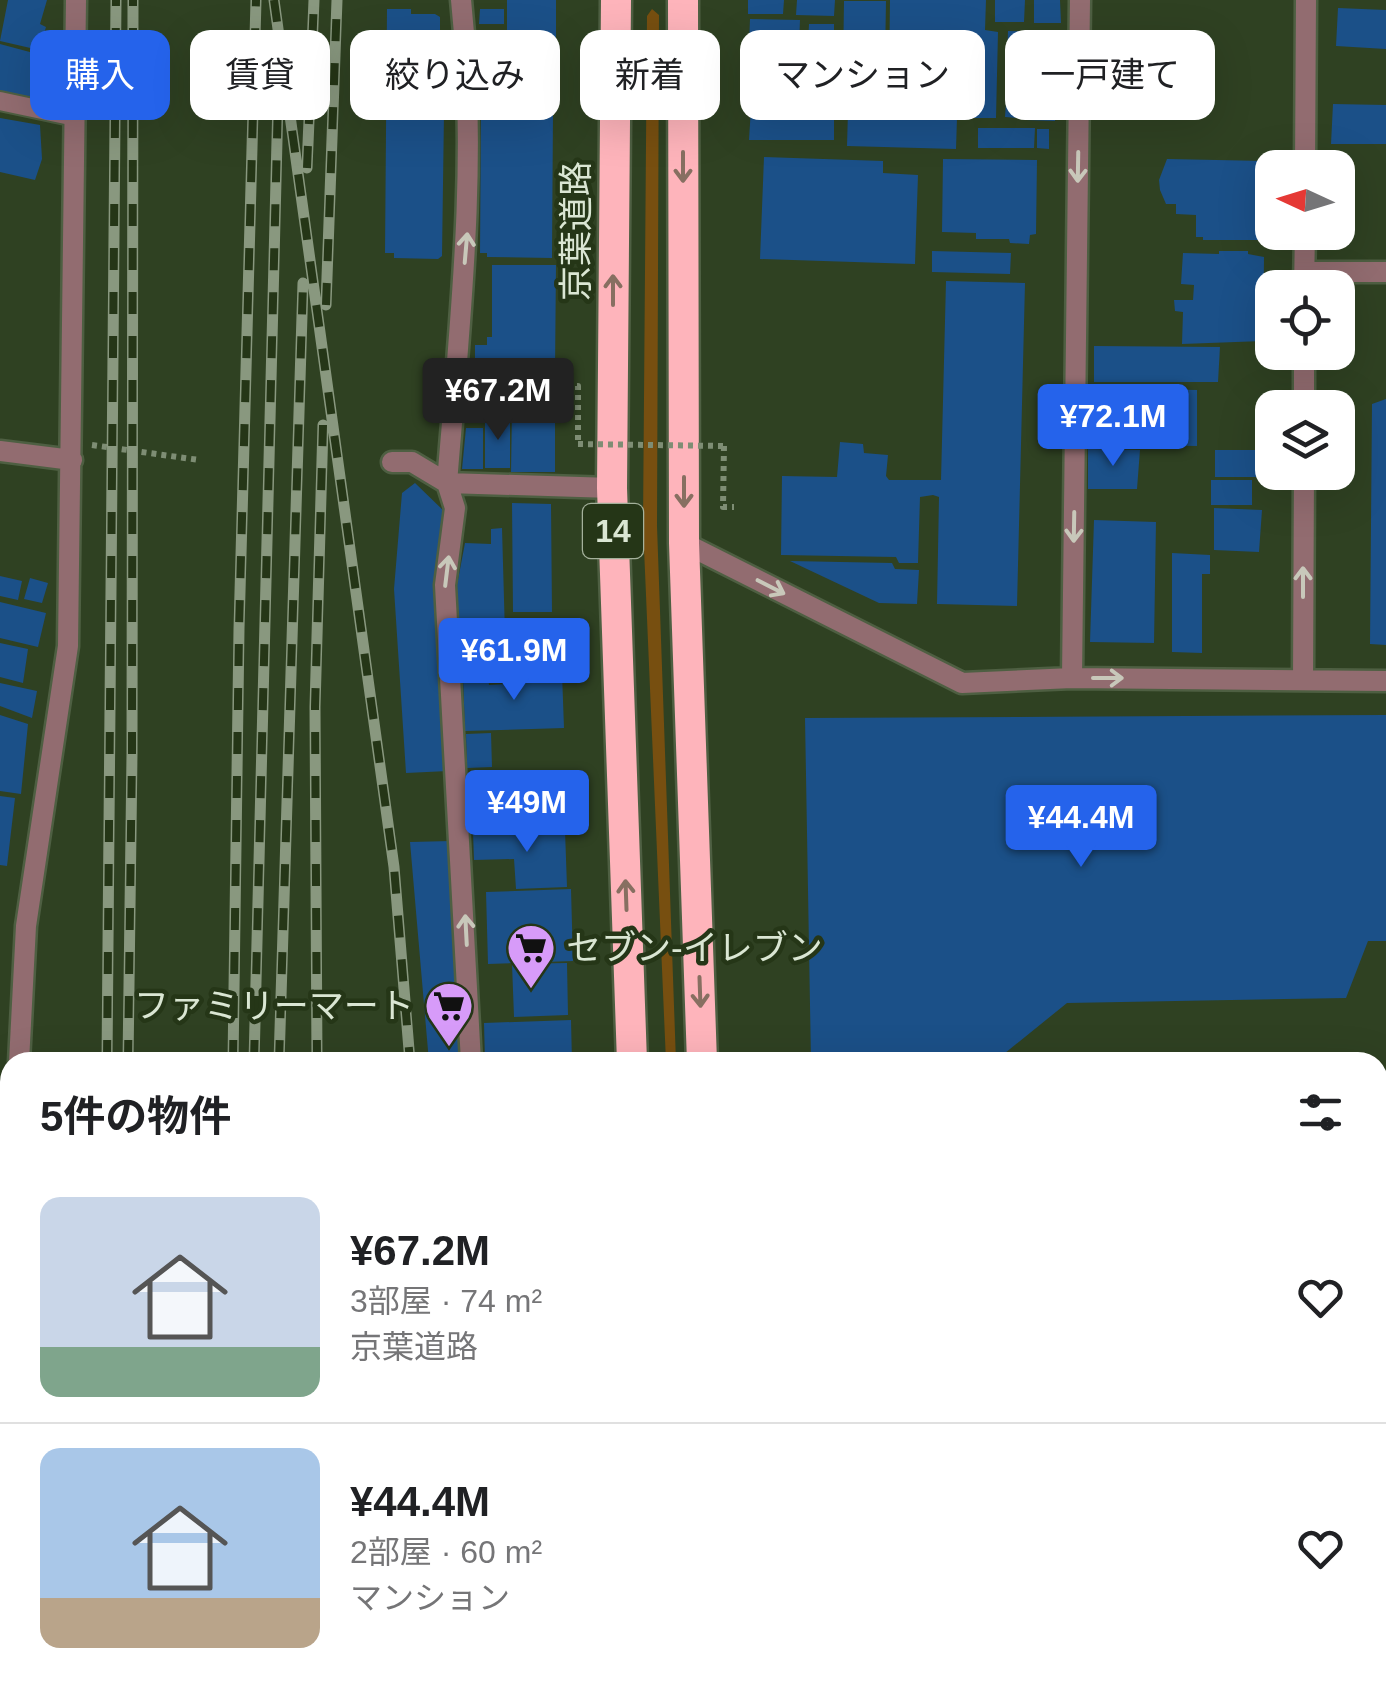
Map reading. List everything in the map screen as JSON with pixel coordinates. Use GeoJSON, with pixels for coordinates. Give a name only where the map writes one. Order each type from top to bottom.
{"type":"FeatureCollection","features":[{"type":"Feature","properties":{"kind":"highway","name":"京葉道路"},"geometry":{"type":"LineString","coordinates":[[616,0],[612,488],[632,1052]]}},
{"type":"Feature","properties":{"kind":"highway","name":"14"},"geometry":{"type":"LineString","coordinates":[[682,0],[684,544],[702,1052]]}},
{"type":"Feature","properties":{"kind":"street"},"geometry":{"type":"LineString","coordinates":[[76,0],[76,30]]}},
{"type":"Feature","properties":{"kind":"street"},"geometry":{"type":"LineString","coordinates":[[461,0],[468,59],[469,209],[448,483],[455,508],[445,586],[470,1052]]}},
{"type":"Feature","properties":{"kind":"street"},"geometry":{"type":"LineString","coordinates":[[1072,678],[1080,0]]}},
{"type":"Feature","properties":{"kind":"street"},"geometry":{"type":"LineString","coordinates":[[1305,150],[1306,0]]}},
{"type":"Feature","properties":{"kind":"street"},"geometry":{"type":"LineString","coordinates":[[20,1052],[26,926],[68,646],[77,449],[75,120]]}},
{"type":"Feature","properties":{"kind":"street"},"geometry":{"type":"LineString","coordinates":[[1355,275],[1386,272]]}},
{"type":"Feature","properties":{"kind":"street"},"geometry":{"type":"LineString","coordinates":[[0,450],[77,449]]}},
{"type":"Feature","properties":{"kind":"street"},"geometry":{"type":"LineString","coordinates":[[392,462],[412,462],[448,483],[612,488]]}},
{"type":"Feature","properties":{"kind":"street"},"geometry":{"type":"LineString","coordinates":[[1303,680],[1304,490]]}},
{"type":"Feature","properties":{"kind":"street"},"geometry":{"type":"LineString","coordinates":[[684,544],[962,683],[1072,678],[1386,681]]}},
{"type":"Feature","properties":{"kind":"street"},"geometry":{"type":"LineString","coordinates":[[0,982],[23,983]]}},
{"type":"Feature","properties":{"kind":"lane"},"geometry":{"type":"LineString","coordinates":[[0,101],[30,108]]}},
{"type":"Feature","properties":{"kind":"path"},"geometry":{"type":"LineString","coordinates":[[567,386],[578,386],[578,444],[724,446],[723,507],[734,507]]}},
{"type":"Feature","properties":{"kind":"path"},"geometry":{"type":"LineString","coordinates":[[77,449],[199,460]]}},
{"type":"Feature","properties":{"kind":"shaded area"},"geometry":{"type":"Polygon","coordinates":[[[652,9],[659,15],[659,30],[647,30],[647,16],[652,9]]]}},
{"type":"Feature","properties":{"kind":"shaded area"},"geometry":{"type":"Polygon","coordinates":[[[646,120],[659,120],[657,526],[676,1052],[666,1052],[643,525],[646,120]]]}},
{"type":"Feature","properties":{"kind":"building"},"geometry":{"type":"Polygon","coordinates":[[[8,0],[47,0],[40,24],[45,30],[30,30],[30,48],[0,41],[8,0]]]}},
{"type":"Feature","properties":{"kind":"building"},"geometry":{"type":"Polygon","coordinates":[[[507,0],[556,0],[556,30],[507,30],[507,0]]]}},
{"type":"Feature","properties":{"kind":"building"},"geometry":{"type":"Polygon","coordinates":[[[748,0],[784,0],[783,14],[748,14],[748,0]]]}},
{"type":"Feature","properties":{"kind":"building"},"geometry":{"type":"Polygon","coordinates":[[[797,0],[835,0],[834,16],[796,15],[797,0]]]}},
{"type":"Feature","properties":{"kind":"building"},"geometry":{"type":"Polygon","coordinates":[[[890,0],[986,0],[985,30],[890,30],[890,0]]]}},
{"type":"Feature","properties":{"kind":"building"},"geometry":{"type":"Polygon","coordinates":[[[995,0],[1025,0],[1024,22],[995,22],[995,0]]]}},
{"type":"Feature","properties":{"kind":"building"},"geometry":{"type":"Polygon","coordinates":[[[1034,0],[1060,0],[1061,23],[1034,23],[1034,0]]]}},
{"type":"Feature","properties":{"kind":"building"},"geometry":{"type":"Polygon","coordinates":[[[844,1],[886,1],[886,30],[844,30],[844,1]]]}},
{"type":"Feature","properties":{"kind":"building"},"geometry":{"type":"Polygon","coordinates":[[[1338,8],[1386,10],[1386,49],[1336,46],[1338,8]]]}},
{"type":"Feature","properties":{"kind":"building"},"geometry":{"type":"Polygon","coordinates":[[[387,9],[411,9],[411,14],[440,17],[440,30],[387,30],[387,9]]]}},
{"type":"Feature","properties":{"kind":"building"},"geometry":{"type":"Polygon","coordinates":[[[480,9],[504,9],[504,24],[479,24],[480,9]]]}},
{"type":"Feature","properties":{"kind":"building"},"geometry":{"type":"Polygon","coordinates":[[[750,19],[800,20],[800,30],[750,30],[750,19]]]}},
{"type":"Feature","properties":{"kind":"building"},"geometry":{"type":"Polygon","coordinates":[[[809,24],[834,24],[834,30],[809,30],[809,24]]]}},
{"type":"Feature","properties":{"kind":"building"},"geometry":{"type":"Polygon","coordinates":[[[985,30],[998,32],[996,118],[985,118],[985,30]]]}},
{"type":"Feature","properties":{"kind":"building"},"geometry":{"type":"Polygon","coordinates":[[[0,44],[30,52],[30,100],[0,92],[0,44]]]}},
{"type":"Feature","properties":{"kind":"building"},"geometry":{"type":"Polygon","coordinates":[[[1333,104],[1386,105],[1386,144],[1331,144],[1333,104]]]}},
{"type":"Feature","properties":{"kind":"building"},"geometry":{"type":"Polygon","coordinates":[[[0,118],[40,125],[42,159],[35,180],[0,172],[0,118]]]}},
{"type":"Feature","properties":{"kind":"building"},"geometry":{"type":"Polygon","coordinates":[[[386,120],[444,120],[442,256],[394,258],[394,253],[385,253],[386,120]]]}},
{"type":"Feature","properties":{"kind":"building"},"geometry":{"type":"Polygon","coordinates":[[[481,120],[553,120],[552,258],[487,257],[487,253],[480,253],[481,120]]]}},
{"type":"Feature","properties":{"kind":"building"},"geometry":{"type":"Polygon","coordinates":[[[750,120],[834,120],[834,140],[749,140],[750,120]]]}},
{"type":"Feature","properties":{"kind":"building"},"geometry":{"type":"Polygon","coordinates":[[[848,120],[957,120],[956,149],[847,146],[848,120]]]}},
{"type":"Feature","properties":{"kind":"building"},"geometry":{"type":"Polygon","coordinates":[[[978,128],[1035,128],[1034,148],[978,148],[978,128]]]}},
{"type":"Feature","properties":{"kind":"building"},"geometry":{"type":"Polygon","coordinates":[[[1037,129],[1049,129],[1049,149],[1037,148],[1037,129]]]}},
{"type":"Feature","properties":{"kind":"building"},"geometry":{"type":"Polygon","coordinates":[[[764,157],[883,161],[883,173],[918,175],[915,264],[760,259],[764,157]]]}},
{"type":"Feature","properties":{"kind":"building"},"geometry":{"type":"Polygon","coordinates":[[[943,159],[1037,160],[1036,234],[1030,235],[1029,244],[1010,243],[1009,239],[976,239],[976,233],[942,232],[943,159]]]}},
{"type":"Feature","properties":{"kind":"building"},"geometry":{"type":"Polygon","coordinates":[[[1167,159],[1255,161],[1255,240],[1196,237],[1196,215],[1176,214],[1176,204],[1166,204],[1159,180],[1167,159]]]}},
{"type":"Feature","properties":{"kind":"building"},"geometry":{"type":"Polygon","coordinates":[[[932,251],[1011,253],[1010,274],[932,272],[932,251]]]}},
{"type":"Feature","properties":{"kind":"building"},"geometry":{"type":"Polygon","coordinates":[[[1248,251],[1264,257],[1264,270],[1255,270],[1255,341],[1182,344],[1183,312],[1175,311],[1174,300],[1193,300],[1194,285],[1181,284],[1183,253],[1248,251]]]}},
{"type":"Feature","properties":{"kind":"building"},"geometry":{"type":"Polygon","coordinates":[[[492,265],[556,265],[555,371],[475,371],[475,345],[487,345],[487,337],[492,337],[492,265]]]}},
{"type":"Feature","properties":{"kind":"building"},"geometry":{"type":"Polygon","coordinates":[[[946,281],[1025,283],[1017,606],[937,604],[939,497],[933,495],[920,497],[918,563],[899,563],[896,557],[781,555],[782,476],[837,477],[840,442],[863,444],[864,453],[888,455],[889,480],[941,480],[946,281]]]}},
{"type":"Feature","properties":{"kind":"building"},"geometry":{"type":"Polygon","coordinates":[[[1094,346],[1220,347],[1218,382],[1094,382],[1094,346]]]}},
{"type":"Feature","properties":{"kind":"building"},"geometry":{"type":"Polygon","coordinates":[[[470,374],[503,374],[503,414],[469,413],[470,374]]]}},
{"type":"Feature","properties":{"kind":"building"},"geometry":{"type":"Polygon","coordinates":[[[511,375],[556,375],[556,406],[511,406],[511,375]]]}},
{"type":"Feature","properties":{"kind":"building"},"geometry":{"type":"Polygon","coordinates":[[[1112,388],[1197,390],[1197,446],[1142,445],[1142,434],[1112,433],[1112,388]]]}},
{"type":"Feature","properties":{"kind":"building"},"geometry":{"type":"Polygon","coordinates":[[[1386,399],[1386,645],[1370,644],[1372,404],[1386,399]]]}},
{"type":"Feature","properties":{"kind":"building"},"geometry":{"type":"Polygon","coordinates":[[[512,411],[555,411],[555,472],[511,472],[512,411]]]}},
{"type":"Feature","properties":{"kind":"building"},"geometry":{"type":"Polygon","coordinates":[[[485,417],[510,417],[510,468],[485,468],[485,417]]]}},
{"type":"Feature","properties":{"kind":"building"},"geometry":{"type":"Polygon","coordinates":[[[466,428],[483,428],[483,469],[462,469],[466,428]]]}},
{"type":"Feature","properties":{"kind":"building"},"geometry":{"type":"Polygon","coordinates":[[[1088,449],[1140,450],[1137,489],[1088,489],[1088,449]]]}},
{"type":"Feature","properties":{"kind":"building"},"geometry":{"type":"Polygon","coordinates":[[[1215,450],[1255,450],[1255,477],[1215,477],[1215,450]]]}},
{"type":"Feature","properties":{"kind":"building"},"geometry":{"type":"Polygon","coordinates":[[[1211,480],[1252,480],[1252,505],[1211,505],[1211,480]]]}},
{"type":"Feature","properties":{"kind":"building"},"geometry":{"type":"Polygon","coordinates":[[[415,483],[447,514],[448,771],[406,773],[394,589],[402,493],[415,483]]]}},
{"type":"Feature","properties":{"kind":"building"},"geometry":{"type":"Polygon","coordinates":[[[512,503],[551,504],[552,612],[513,612],[512,503]]]}},
{"type":"Feature","properties":{"kind":"building"},"geometry":{"type":"Polygon","coordinates":[[[1214,508],[1262,510],[1259,552],[1214,550],[1214,508]]]}},
{"type":"Feature","properties":{"kind":"building"},"geometry":{"type":"Polygon","coordinates":[[[1094,520],[1156,522],[1154,643],[1090,642],[1094,520]]]}},
{"type":"Feature","properties":{"kind":"building"},"geometry":{"type":"Polygon","coordinates":[[[502,528],[506,670],[459,672],[457,585],[465,543],[491,544],[491,529],[502,528]]]}},
{"type":"Feature","properties":{"kind":"building"},"geometry":{"type":"Polygon","coordinates":[[[1172,553],[1210,555],[1210,574],[1202,574],[1202,653],[1172,652],[1172,553]]]}},
{"type":"Feature","properties":{"kind":"building"},"geometry":{"type":"Polygon","coordinates":[[[790,561],[892,563],[895,569],[919,570],[917,604],[879,603],[790,561]]]}},
{"type":"Feature","properties":{"kind":"building"},"geometry":{"type":"Polygon","coordinates":[[[0,576],[22,581],[18,600],[0,596],[0,576]]]}},
{"type":"Feature","properties":{"kind":"building"},"geometry":{"type":"Polygon","coordinates":[[[30,578],[48,583],[42,603],[24,599],[30,578]]]}},
{"type":"Feature","properties":{"kind":"building"},"geometry":{"type":"Polygon","coordinates":[[[0,602],[46,613],[38,647],[0,638],[0,602]]]}},
{"type":"Feature","properties":{"kind":"building"},"geometry":{"type":"Polygon","coordinates":[[[550,621],[551,668],[509,670],[507,623],[550,621]]]}},
{"type":"Feature","properties":{"kind":"building"},"geometry":{"type":"Polygon","coordinates":[[[0,643],[28,649],[23,683],[0,677],[0,643]]]}},
{"type":"Feature","properties":{"kind":"building"},"geometry":{"type":"Polygon","coordinates":[[[562,673],[564,728],[465,731],[463,676],[488,675],[489,685],[525,683],[524,674],[562,673]]]}},
{"type":"Feature","properties":{"kind":"building"},"geometry":{"type":"Polygon","coordinates":[[[0,683],[37,691],[32,718],[0,706],[0,683]]]}},
{"type":"Feature","properties":{"kind":"building"},"geometry":{"type":"Polygon","coordinates":[[[0,715],[28,724],[21,794],[0,791],[0,715]]]}},
{"type":"Feature","properties":{"kind":"building"},"geometry":{"type":"Polygon","coordinates":[[[1386,715],[1386,941],[1368,941],[1346,998],[1067,1003],[1006,1052],[811,1052],[805,718],[1386,715]]]}},
{"type":"Feature","properties":{"kind":"building"},"geometry":{"type":"Polygon","coordinates":[[[491,733],[492,767],[467,768],[466,734],[491,733]]]}},
{"type":"Feature","properties":{"kind":"building"},"geometry":{"type":"Polygon","coordinates":[[[498,776],[499,829],[470,830],[469,777],[498,776]]]}},
{"type":"Feature","properties":{"kind":"building"},"geometry":{"type":"Polygon","coordinates":[[[0,796],[15,798],[7,866],[0,865],[0,796]]]}},
{"type":"Feature","properties":{"kind":"building"},"geometry":{"type":"Polygon","coordinates":[[[565,830],[567,887],[516,889],[514,859],[474,860],[473,832],[565,830]]]}},
{"type":"Feature","properties":{"kind":"building"},"geometry":{"type":"Polygon","coordinates":[[[451,841],[462,1052],[428,1052],[410,842],[451,841]]]}},
{"type":"Feature","properties":{"kind":"building"},"geometry":{"type":"Polygon","coordinates":[[[571,889],[573,961],[488,964],[486,892],[571,889]]]}},
{"type":"Feature","properties":{"kind":"building"},"geometry":{"type":"Polygon","coordinates":[[[567,963],[568,1015],[514,1017],[512,964],[567,963]]]}},
{"type":"Feature","properties":{"kind":"building"},"geometry":{"type":"Polygon","coordinates":[[[571,1020],[572,1052],[485,1052],[484,1023],[571,1020]]]}},
{"type":"Feature","properties":{"kind":"railway"},"geometry":{"type":"LineString","coordinates":[[107,1052],[116,0]]}},
{"type":"Feature","properties":{"kind":"railway"},"geometry":{"type":"LineString","coordinates":[[128,1052],[133,0]]}},
{"type":"Feature","properties":{"kind":"railway"},"geometry":{"type":"LineString","coordinates":[[233,1052],[239,629],[256,0]]}},
{"type":"Feature","properties":{"kind":"railway"},"geometry":{"type":"LineString","coordinates":[[274,0],[394,867],[409,1052]]}},
{"type":"Feature","properties":{"kind":"railway"},"geometry":{"type":"LineString","coordinates":[[307,168],[314,0]]}},
{"type":"Feature","properties":{"kind":"railway"},"geometry":{"type":"LineString","coordinates":[[326,305],[337,0]]}},
{"type":"Feature","properties":{"kind":"railway"},"geometry":{"type":"LineString","coordinates":[[254,1052],[278,120]]}},
{"type":"Feature","properties":{"kind":"railway"},"geometry":{"type":"LineString","coordinates":[[279,1052],[303,283]]}},
{"type":"Feature","properties":{"kind":"railway"},"geometry":{"type":"LineString","coordinates":[[317,1052],[315,707],[323,425]]}},
{"type":"Feature","properties":{"kind":"place","name":"セブン-イレブン"},"geometry":{"type":"Point","coordinates":[531,990]}},
{"type":"Feature","properties":{"kind":"place","name":"ファミリーマート"},"geometry":{"type":"Point","coordinates":[449,1048]}}]}
